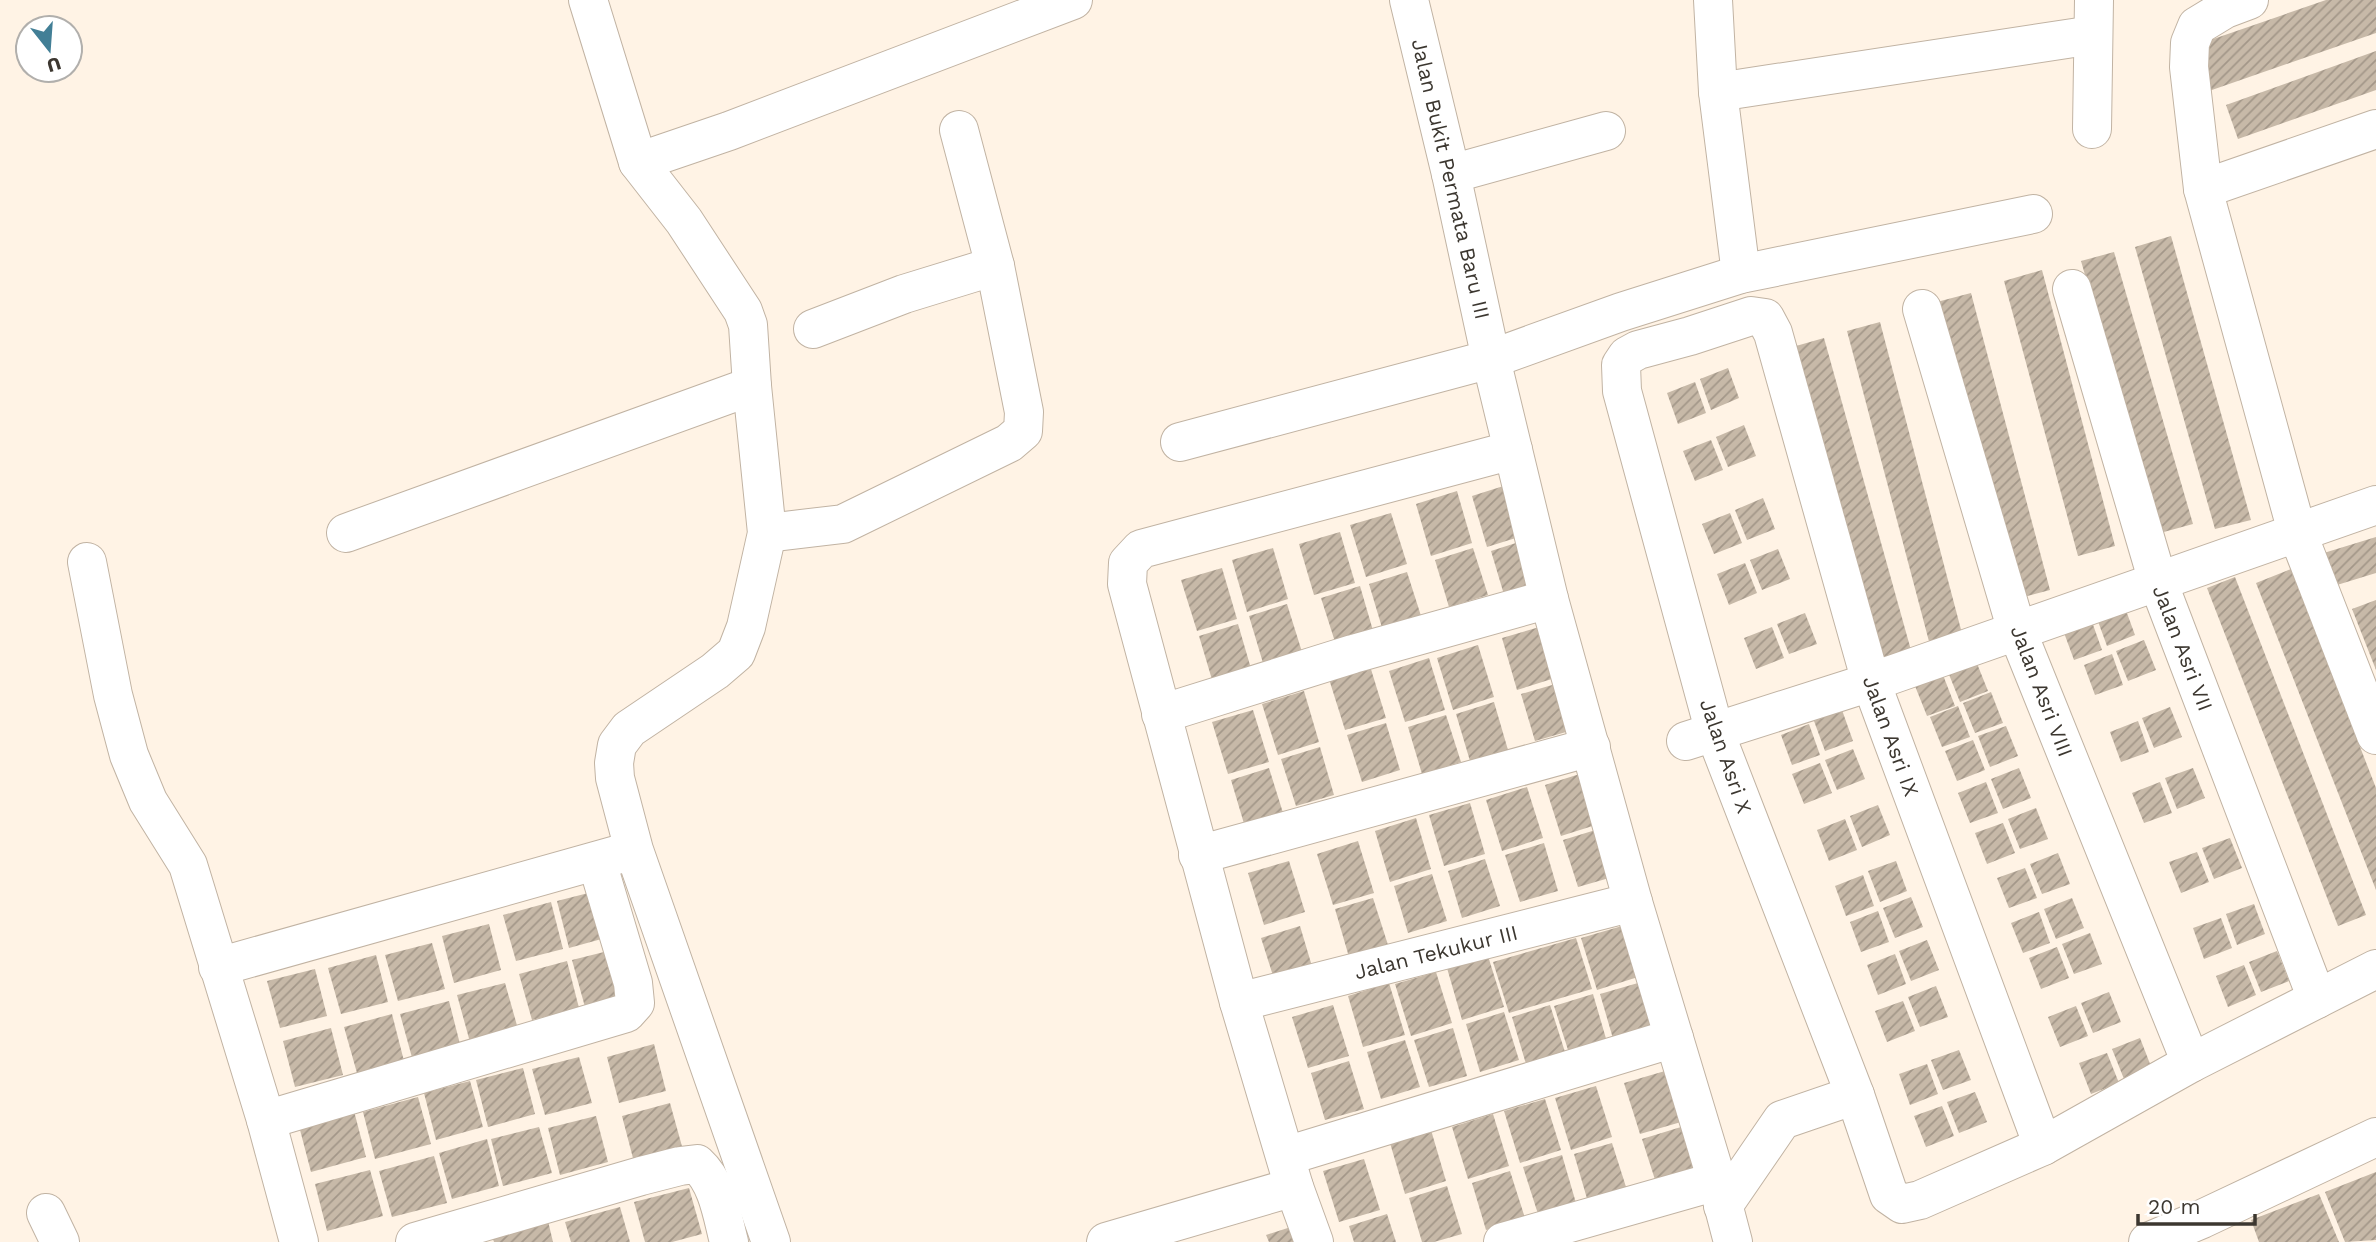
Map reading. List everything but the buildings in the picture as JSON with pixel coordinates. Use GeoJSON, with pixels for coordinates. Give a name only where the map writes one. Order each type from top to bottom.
{"type":"FeatureCollection","features":[{"type":"Feature","properties":{"kind":"street"},"geometry":{"type":"LineString","coordinates":[[588,0],[638,162],[684,221],[743,311],[748,325],[768,533],[746,626],[736,653],[715,671],[629,729],[617,746],[615,778],[634,850],[771,1242]]}},
{"type":"Feature","properties":{"kind":"street"},"geometry":{"type":"LineString","coordinates":[[638,162],[729,131],[1073,0]]}},
{"type":"Feature","properties":{"kind":"street","name":"Jalan Bukit Permata Baru III"},"geometry":{"type":"LineString","coordinates":[[1409,0],[1549,599],[1633,902],[1733,1242]]}},
{"type":"Feature","properties":{"kind":"street"},"geometry":{"type":"LineString","coordinates":[[1713,0],[1718,92],[1741,274]]}},
{"type":"Feature","properties":{"kind":"street"},"geometry":{"type":"LineString","coordinates":[[2249,0],[2225,9],[2197,26],[2190,43],[2189,67],[2203,189],[2297,532],[2376,735]]}},
{"type":"Feature","properties":{"kind":"street"},"geometry":{"type":"LineString","coordinates":[[1718,92],[2093,17],[2092,129]]}},
{"type":"Feature","properties":{"kind":"street"},"geometry":{"type":"LineString","coordinates":[[2203,189],[2376,129]]}},
{"type":"Feature","properties":{"kind":"street"},"geometry":{"type":"LineString","coordinates":[[768,533],[843,524],[1009,443],[1024,432],[1024,412],[995,266],[959,131]]}},
{"type":"Feature","properties":{"kind":"street"},"geometry":{"type":"LineString","coordinates":[[1451,174],[1606,131]]}},
{"type":"Feature","properties":{"kind":"street"},"geometry":{"type":"LineString","coordinates":[[1180,442],[1491,359],[1621,312],[1741,274],[2033,214]]}},
{"type":"Feature","properties":{"kind":"street"},"geometry":{"type":"LineString","coordinates":[[813,329],[904,294],[995,266]]}},
{"type":"Feature","properties":{"kind":"street","name":"Jalan Asri VII"},"geometry":{"type":"LineString","coordinates":[[2072,289],[2158,582],[2316,999]]}},
{"type":"Feature","properties":{"kind":"street","name":"Jalan Asri VIII"},"geometry":{"type":"LineString","coordinates":[[1923,309],[2017,631],[2191,1063]]}},
{"type":"Feature","properties":{"kind":"street","name":"Jalan Asri X"},"geometry":{"type":"LineString","coordinates":[[1765,318],[1751,316],[1690,337],[1638,350],[1627,356],[1621,365],[1620,376],[1626,408],[1700,737],[1855,1095],[1889,1195],[1902,1204],[1920,1200],[2043,1146]]}},
{"type":"Feature","properties":{"kind":"street","name":"Jalan Asri IX"},"geometry":{"type":"LineString","coordinates":[[1765,318],[1773,333],[1871,682],[2043,1146]]}},
{"type":"Feature","properties":{"kind":"street"},"geometry":{"type":"LineString","coordinates":[[346,533],[752,386]]}},
{"type":"Feature","properties":{"kind":"street"},"geometry":{"type":"LineString","coordinates":[[1314,1242],[1239,1002],[1198,855],[1127,584],[1128,563],[1141,549],[1513,450]]}},
{"type":"Feature","properties":{"kind":"street"},"geometry":{"type":"LineString","coordinates":[[1700,737],[1871,682],[2376,505]]}},
{"type":"Feature","properties":{"kind":"street"},"geometry":{"type":"LineString","coordinates":[[88,562],[113,695],[129,755],[148,801],[188,865],[266,1120],[299,1242]]}},
{"type":"Feature","properties":{"kind":"street"},"geometry":{"type":"LineString","coordinates":[[1161,714],[1353,654],[1549,599]]}},
{"type":"Feature","properties":{"kind":"street"},"geometry":{"type":"LineString","coordinates":[[1198,855],[1591,747]]}},
{"type":"Feature","properties":{"kind":"street"},"geometry":{"type":"LineString","coordinates":[[218,967],[634,850]]}},
{"type":"Feature","properties":{"kind":"street"},"geometry":{"type":"LineString","coordinates":[[266,1120],[626,1013],[635,1003],[633,983],[597,862]]}},
{"type":"Feature","properties":{"kind":"street","name":"Jalan Tekukur III"},"geometry":{"type":"LineString","coordinates":[[1239,1002],[1633,902]]}},
{"type":"Feature","properties":{"kind":"street"},"geometry":{"type":"LineString","coordinates":[[2043,1146],[2191,1063],[2376,969]]}},
{"type":"Feature","properties":{"kind":"street"},"geometry":{"type":"LineString","coordinates":[[1106,1242],[1290,1172],[1674,1038]]}},
{"type":"Feature","properties":{"kind":"street"},"geometry":{"type":"LineString","coordinates":[[1503,1242],[1720,1193],[1782,1120],[1855,1095]]}},
{"type":"Feature","properties":{"kind":"street"},"geometry":{"type":"LineString","coordinates":[[2148,1242],[2206,1231],[2376,1137]]}},
{"type":"Feature","properties":{"kind":"street"},"geometry":{"type":"LineString","coordinates":[[415,1242],[680,1166],[697,1164],[708,1174],[720,1203],[729,1242]]}}]}
